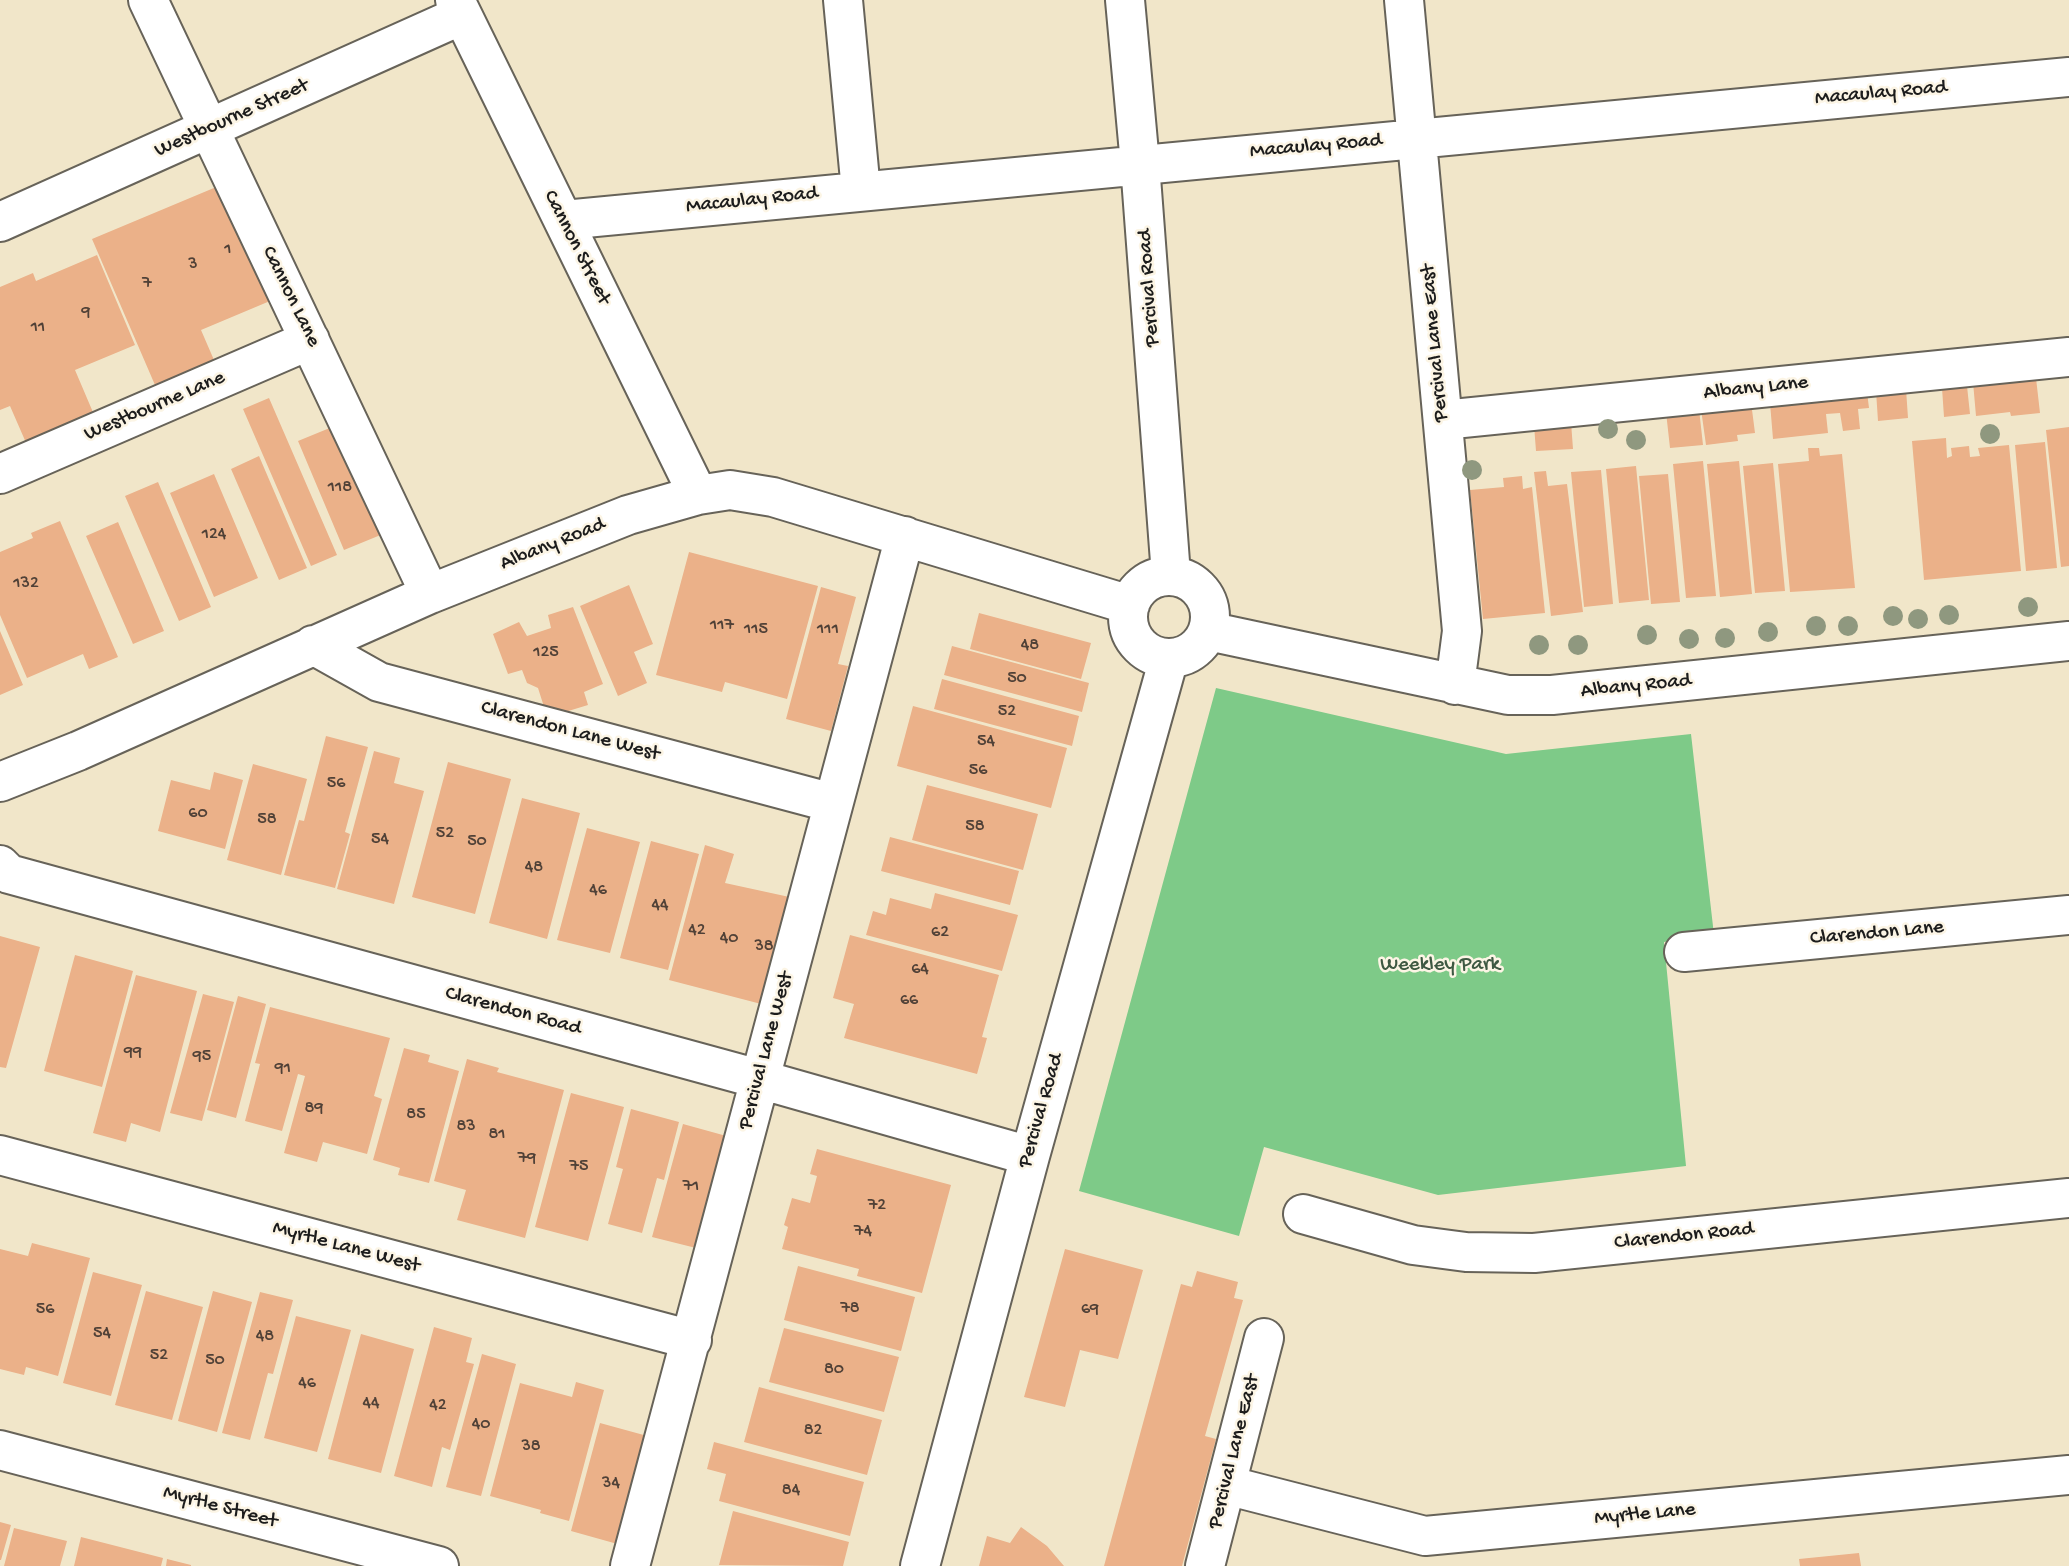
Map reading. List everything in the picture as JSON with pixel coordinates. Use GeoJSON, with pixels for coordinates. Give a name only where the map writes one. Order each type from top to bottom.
{"type":"FeatureCollection","features":[{"type":"Feature","properties":{"kind":"street","name":"Cannon Lane"},"geometry":{"type":"LineString","coordinates":[[148,0],[430,594]]}},
{"type":"Feature","properties":{"kind":"street"},"geometry":{"type":"LineString","coordinates":[[843,0],[861,191]]}},
{"type":"Feature","properties":{"kind":"street","name":"Percival Road"},"geometry":{"type":"LineString","coordinates":[[1125,0],[1171,576]]}},
{"type":"Feature","properties":{"kind":"street","name":"Percival Lane East"},"geometry":{"type":"LineString","coordinates":[[1404,0],[1462,631],[1455,685]]}},
{"type":"Feature","properties":{"kind":"street","name":"Westbourne Street"},"geometry":{"type":"LineString","coordinates":[[0,222],[210,130],[459,8]]}},
{"type":"Feature","properties":{"kind":"street","name":"Cannon Street"},"geometry":{"type":"LineString","coordinates":[[459,8],[698,495]]}},
{"type":"Feature","properties":{"kind":"street","name":"Macaulay Road"},"geometry":{"type":"LineString","coordinates":[[564,220],[2069,77]]}},
{"type":"Feature","properties":{"kind":"street","name":"Westbourne Lane"},"geometry":{"type":"LineString","coordinates":[[0,474],[310,340]]}},
{"type":"Feature","properties":{"kind":"street","name":"Albany Lane"},"geometry":{"type":"LineString","coordinates":[[1443,420],[2069,357]]}},
{"type":"Feature","properties":{"kind":"street","name":"Albany Road"},"geometry":{"type":"LineString","coordinates":[[0,782],[78,751],[430,594],[628,515],[698,495],[730,491],[774,497],[1130,605]]}},
{"type":"Feature","properties":{"kind":"street","name":"Percival Lane West"},"geometry":{"type":"LineString","coordinates":[[630,1566],[905,536]]}},
{"type":"Feature","properties":{"kind":"street"},"geometry":{"type":"LineString","coordinates":[[1171,576],[1194,584],[1205,595],[1210,609],[1208,631],[1198,646],[1186,654],[1169,658],[1155,656],[1138,643],[1130,631],[1130,605],[1136,592],[1148,582],[1171,576]]}},
{"type":"Feature","properties":{"kind":"street","name":"Albany Road"},"geometry":{"type":"LineString","coordinates":[[1208,631],[1508,695],[1552,695],[2069,641]]}},
{"type":"Feature","properties":{"kind":"street","name":"Clarendon Lane West"},"geometry":{"type":"LineString","coordinates":[[313,645],[379,682],[834,803]]}},
{"type":"Feature","properties":{"kind":"street","name":"Percival Road"},"geometry":{"type":"LineString","coordinates":[[920,1566],[1030,1156],[1169,658]]}},
{"type":"Feature","properties":{"kind":"street","name":"Clarendon Road"},"geometry":{"type":"LineString","coordinates":[[0,865],[9,874],[760,1079],[1030,1156]]}},
{"type":"Feature","properties":{"kind":"street","name":"Clarendon Lane"},"geometry":{"type":"LineString","coordinates":[[1684,952],[2069,915]]}},
{"type":"Feature","properties":{"kind":"street","name":"Myrtle Lane West"},"geometry":{"type":"LineString","coordinates":[[0,1155],[692,1340]]}},
{"type":"Feature","properties":{"kind":"street","name":"Clarendon Road"},"geometry":{"type":"LineString","coordinates":[[1303,1214],[1413,1245],[1466,1252],[1534,1253],[2069,1198]]}},
{"type":"Feature","properties":{"kind":"street","name":"Percival Lane East"},"geometry":{"type":"LineString","coordinates":[[1205,1566],[1264,1338]]}},
{"type":"Feature","properties":{"kind":"street","name":"Myrtle Street"},"geometry":{"type":"LineString","coordinates":[[0,1450],[439,1566]]}},
{"type":"Feature","properties":{"kind":"street","name":"Myrtle Lane"},"geometry":{"type":"LineString","coordinates":[[1226,1485],[1425,1536],[2069,1475]]}},
{"type":"Feature","properties":{"kind":"green space","name":"Weekley Park"},"geometry":{"type":"Polygon","coordinates":[[[1216,688],[1506,754],[1691,734],[1714,935],[1664,942],[1686,1166],[1438,1195],[1264,1147],[1239,1236],[1079,1191],[1216,688]]]}},
{"type":"Feature","properties":{"kind":"building"},"geometry":{"type":"Polygon","coordinates":[[[221,185],[270,301],[201,330],[217,367],[158,392],[92,239],[221,185]]]}},
{"type":"Feature","properties":{"kind":"building"},"geometry":{"type":"Polygon","coordinates":[[[97,255],[135,345],[75,370],[95,417],[27,445],[10,406],[0,410],[0,287],[33,273],[36,281],[97,255]]]}},
{"type":"Feature","properties":{"kind":"building"},"geometry":{"type":"Polygon","coordinates":[[[2036,378],[2040,413],[2011,416],[2010,412],[1976,416],[1973,382],[2036,378]]]}},
{"type":"Feature","properties":{"kind":"building"},"geometry":{"type":"Polygon","coordinates":[[[1967,386],[1970,414],[1944,417],[1942,388],[1967,386]]]}},
{"type":"Feature","properties":{"kind":"building"},"geometry":{"type":"Polygon","coordinates":[[[1906,389],[1908,418],[1878,421],[1876,391],[1906,389]]]}},
{"type":"Feature","properties":{"kind":"building"},"geometry":{"type":"Polygon","coordinates":[[[1867,392],[1869,408],[1858,409],[1860,429],[1843,431],[1840,413],[1826,414],[1828,433],[1773,439],[1770,403],[1867,392]]]}},
{"type":"Feature","properties":{"kind":"building"},"geometry":{"type":"Polygon","coordinates":[[[269,398],[337,555],[311,566],[243,409],[269,398]]]}},
{"type":"Feature","properties":{"kind":"building"},"geometry":{"type":"Polygon","coordinates":[[[1751,402],[1755,433],[1737,435],[1738,441],[1706,445],[1701,409],[1751,402]]]}},
{"type":"Feature","properties":{"kind":"building"},"geometry":{"type":"Polygon","coordinates":[[[1699,409],[1703,445],[1670,448],[1666,412],[1699,409]]]}},
{"type":"Feature","properties":{"kind":"building"},"geometry":{"type":"Polygon","coordinates":[[[1571,422],[1573,449],[1536,451],[1534,425],[1571,422]]]}},
{"type":"Feature","properties":{"kind":"building"},"geometry":{"type":"Polygon","coordinates":[[[337,425],[383,534],[344,550],[298,441],[337,425]]]}},
{"type":"Feature","properties":{"kind":"building"},"geometry":{"type":"Polygon","coordinates":[[[2069,427],[2069,566],[2061,567],[2046,430],[2069,427]]]}},
{"type":"Feature","properties":{"kind":"building"},"geometry":{"type":"Polygon","coordinates":[[[1946,438],[1947,458],[1952,456],[1951,448],[1969,446],[1970,457],[1980,456],[1978,448],[2009,445],[2021,571],[1924,580],[1912,441],[1946,438]]]}},
{"type":"Feature","properties":{"kind":"building"},"geometry":{"type":"Polygon","coordinates":[[[2045,442],[2057,568],[2026,571],[2015,445],[2045,442]]]}},
{"type":"Feature","properties":{"kind":"building"},"geometry":{"type":"Polygon","coordinates":[[[1808,448],[1819,448],[1820,456],[1842,454],[1855,588],[1790,592],[1778,464],[1809,461],[1808,448]]]}},
{"type":"Feature","properties":{"kind":"building"},"geometry":{"type":"Polygon","coordinates":[[[259,456],[307,568],[279,580],[231,469],[259,456]]]}},
{"type":"Feature","properties":{"kind":"building"},"geometry":{"type":"Polygon","coordinates":[[[1703,461],[1716,596],[1686,598],[1673,464],[1703,461]]]}},
{"type":"Feature","properties":{"kind":"building"},"geometry":{"type":"Polygon","coordinates":[[[1739,461],[1752,594],[1720,597],[1707,464],[1739,461]]]}},
{"type":"Feature","properties":{"kind":"building"},"geometry":{"type":"Polygon","coordinates":[[[1773,463],[1785,591],[1755,593],[1743,466],[1773,463]]]}},
{"type":"Feature","properties":{"kind":"building"},"geometry":{"type":"Polygon","coordinates":[[[1636,466],[1649,600],[1619,603],[1606,469],[1636,466]]]}},
{"type":"Feature","properties":{"kind":"building"},"geometry":{"type":"Polygon","coordinates":[[[1601,470],[1613,604],[1584,607],[1571,472],[1601,470]]]}},
{"type":"Feature","properties":{"kind":"building"},"geometry":{"type":"Polygon","coordinates":[[[1546,471],[1548,486],[1567,484],[1583,612],[1551,616],[1534,472],[1546,471]]]}},
{"type":"Feature","properties":{"kind":"building"},"geometry":{"type":"Polygon","coordinates":[[[214,474],[258,578],[214,597],[170,493],[214,474]]]}},
{"type":"Feature","properties":{"kind":"building"},"geometry":{"type":"Polygon","coordinates":[[[1668,474],[1680,602],[1651,604],[1639,476],[1668,474]]]}},
{"type":"Feature","properties":{"kind":"building"},"geometry":{"type":"Polygon","coordinates":[[[1522,476],[1523,489],[1532,487],[1545,613],[1483,619],[1470,490],[1504,487],[1503,478],[1522,476]]]}},
{"type":"Feature","properties":{"kind":"building"},"geometry":{"type":"Polygon","coordinates":[[[158,482],[211,607],[179,621],[125,496],[158,482]]]}},
{"type":"Feature","properties":{"kind":"building"},"geometry":{"type":"Polygon","coordinates":[[[60,521],[118,657],[89,669],[83,654],[27,678],[0,615],[0,552],[33,538],[31,533],[60,521]]]}},
{"type":"Feature","properties":{"kind":"building"},"geometry":{"type":"Polygon","coordinates":[[[118,522],[164,631],[133,644],[86,536],[118,522]]]}},
{"type":"Feature","properties":{"kind":"building"},"geometry":{"type":"Polygon","coordinates":[[[689,552],[818,586],[787,699],[725,682],[722,692],[656,675],[689,552]]]}},
{"type":"Feature","properties":{"kind":"building"},"geometry":{"type":"Polygon","coordinates":[[[629,585],[653,644],[634,652],[647,683],[618,696],[580,606],[629,585]]]}},
{"type":"Feature","properties":{"kind":"building"},"geometry":{"type":"Polygon","coordinates":[[[821,587],[856,597],[838,664],[848,666],[831,731],[786,719],[821,587]]]}},
{"type":"Feature","properties":{"kind":"building"},"geometry":{"type":"Polygon","coordinates":[[[573,607],[603,684],[584,692],[588,705],[565,712],[545,710],[538,688],[527,683],[522,670],[508,674],[493,634],[519,622],[527,636],[551,628],[548,615],[573,607]]]}},
{"type":"Feature","properties":{"kind":"building"},"geometry":{"type":"Polygon","coordinates":[[[979,613],[1091,643],[1081,679],[970,649],[979,613]]]}},
{"type":"Feature","properties":{"kind":"building"},"geometry":{"type":"Polygon","coordinates":[[[0,631],[23,685],[0,695],[0,631]]]}},
{"type":"Feature","properties":{"kind":"building"},"geometry":{"type":"Polygon","coordinates":[[[952,646],[1089,683],[1082,712],[944,675],[952,646]]]}},
{"type":"Feature","properties":{"kind":"building"},"geometry":{"type":"Polygon","coordinates":[[[942,679],[1079,716],[1072,746],[934,709],[942,679]]]}},
{"type":"Feature","properties":{"kind":"building"},"geometry":{"type":"Polygon","coordinates":[[[913,706],[1067,748],[1051,808],[897,766],[913,706]]]}},
{"type":"Feature","properties":{"kind":"building"},"geometry":{"type":"Polygon","coordinates":[[[326,736],[368,747],[345,832],[350,834],[335,888],[284,875],[299,820],[304,821],[326,736]]]}},
{"type":"Feature","properties":{"kind":"building"},"geometry":{"type":"Polygon","coordinates":[[[374,751],[400,758],[394,783],[424,791],[394,904],[337,889],[374,751]]]}},
{"type":"Feature","properties":{"kind":"building"},"geometry":{"type":"Polygon","coordinates":[[[448,762],[511,779],[475,914],[412,897],[448,762]]]}},
{"type":"Feature","properties":{"kind":"building"},"geometry":{"type":"Polygon","coordinates":[[[253,764],[307,779],[281,875],[227,860],[253,764]]]}},
{"type":"Feature","properties":{"kind":"building"},"geometry":{"type":"Polygon","coordinates":[[[214,772],[243,780],[225,849],[158,831],[171,780],[210,790],[214,772]]]}},
{"type":"Feature","properties":{"kind":"building"},"geometry":{"type":"Polygon","coordinates":[[[927,785],[1038,814],[1023,870],[912,840],[927,785]]]}},
{"type":"Feature","properties":{"kind":"building"},"geometry":{"type":"Polygon","coordinates":[[[522,798],[580,813],[547,939],[489,923],[522,798]]]}},
{"type":"Feature","properties":{"kind":"building"},"geometry":{"type":"Polygon","coordinates":[[[587,828],[640,842],[610,953],[557,940],[587,828]]]}},
{"type":"Feature","properties":{"kind":"building"},"geometry":{"type":"Polygon","coordinates":[[[890,837],[1019,871],[1010,905],[881,871],[890,837]]]}},
{"type":"Feature","properties":{"kind":"building"},"geometry":{"type":"Polygon","coordinates":[[[651,841],[699,854],[668,970],[620,958],[651,841]]]}},
{"type":"Feature","properties":{"kind":"building"},"geometry":{"type":"Polygon","coordinates":[[[705,845],[734,854],[725,883],[794,898],[765,1005],[669,980],[705,845]]]}},
{"type":"Feature","properties":{"kind":"building"},"geometry":{"type":"Polygon","coordinates":[[[935,893],[1018,915],[1002,971],[866,935],[873,911],[886,915],[890,898],[931,909],[935,893]]]}},
{"type":"Feature","properties":{"kind":"building"},"geometry":{"type":"Polygon","coordinates":[[[850,935],[999,975],[982,1037],[987,1038],[977,1074],[844,1038],[854,1004],[833,998],[850,935]]]}},
{"type":"Feature","properties":{"kind":"building"},"geometry":{"type":"Polygon","coordinates":[[[0,936],[40,947],[6,1068],[0,1067],[0,936]]]}},
{"type":"Feature","properties":{"kind":"building"},"geometry":{"type":"Polygon","coordinates":[[[75,955],[133,971],[102,1087],[44,1071],[75,955]]]}},
{"type":"Feature","properties":{"kind":"building"},"geometry":{"type":"Polygon","coordinates":[[[136,975],[197,991],[160,1132],[131,1123],[126,1142],[93,1133],[136,975]]]}},
{"type":"Feature","properties":{"kind":"building"},"geometry":{"type":"Polygon","coordinates":[[[203,994],[234,1002],[202,1121],[170,1113],[203,994]]]}},
{"type":"Feature","properties":{"kind":"building"},"geometry":{"type":"Polygon","coordinates":[[[238,996],[266,1004],[236,1118],[207,1110],[238,996]]]}},
{"type":"Feature","properties":{"kind":"building"},"geometry":{"type":"Polygon","coordinates":[[[270,1007],[390,1038],[374,1096],[382,1099],[367,1154],[323,1142],[317,1162],[284,1153],[305,1076],[298,1074],[282,1131],[245,1121],[260,1064],[255,1063],[270,1007]]]}},
{"type":"Feature","properties":{"kind":"building"},"geometry":{"type":"Polygon","coordinates":[[[404,1048],[430,1055],[428,1062],[459,1071],[429,1183],[398,1175],[400,1168],[373,1160],[404,1048]]]}},
{"type":"Feature","properties":{"kind":"building"},"geometry":{"type":"Polygon","coordinates":[[[467,1059],[499,1068],[497,1072],[564,1090],[525,1238],[457,1220],[466,1190],[434,1181],[467,1059]]]}},
{"type":"Feature","properties":{"kind":"building"},"geometry":{"type":"Polygon","coordinates":[[[571,1093],[624,1107],[588,1241],[535,1227],[571,1093]]]}},
{"type":"Feature","properties":{"kind":"building"},"geometry":{"type":"Polygon","coordinates":[[[631,1109],[679,1122],[664,1180],[657,1178],[642,1233],[608,1224],[623,1169],[616,1167],[631,1109]]]}},
{"type":"Feature","properties":{"kind":"building"},"geometry":{"type":"Polygon","coordinates":[[[683,1124],[730,1137],[700,1249],[652,1237],[683,1124]]]}},
{"type":"Feature","properties":{"kind":"building"},"geometry":{"type":"Polygon","coordinates":[[[817,1149],[951,1185],[922,1293],[857,1276],[859,1269],[782,1249],[788,1227],[784,1225],[792,1198],[810,1203],[817,1176],[810,1174],[817,1149]]]}},
{"type":"Feature","properties":{"kind":"building"},"geometry":{"type":"Polygon","coordinates":[[[32,1243],[90,1258],[58,1376],[26,1367],[24,1375],[0,1369],[0,1249],[28,1256],[32,1243]]]}},
{"type":"Feature","properties":{"kind":"building"},"geometry":{"type":"Polygon","coordinates":[[[1065,1249],[1143,1270],[1118,1359],[1080,1350],[1065,1407],[1024,1397],[1065,1249]]]}},
{"type":"Feature","properties":{"kind":"building"},"geometry":{"type":"Polygon","coordinates":[[[798,1266],[915,1297],[901,1351],[784,1320],[798,1266]]]}},
{"type":"Feature","properties":{"kind":"building"},"geometry":{"type":"Polygon","coordinates":[[[1197,1271],[1238,1282],[1234,1298],[1243,1300],[1205,1436],[1216,1439],[1182,1566],[1104,1566],[1181,1284],[1192,1287],[1197,1271]]]}},
{"type":"Feature","properties":{"kind":"building"},"geometry":{"type":"Polygon","coordinates":[[[93,1272],[142,1285],[111,1396],[63,1383],[93,1272]]]}},
{"type":"Feature","properties":{"kind":"building"},"geometry":{"type":"Polygon","coordinates":[[[146,1291],[203,1307],[172,1420],[115,1405],[146,1291]]]}},
{"type":"Feature","properties":{"kind":"building"},"geometry":{"type":"Polygon","coordinates":[[[213,1291],[252,1302],[217,1432],[178,1421],[213,1291]]]}},
{"type":"Feature","properties":{"kind":"building"},"geometry":{"type":"Polygon","coordinates":[[[260,1292],[293,1300],[273,1374],[268,1373],[250,1440],[222,1433],[260,1292]]]}},
{"type":"Feature","properties":{"kind":"building"},"geometry":{"type":"Polygon","coordinates":[[[296,1316],[351,1330],[317,1452],[264,1438],[296,1316]]]}},
{"type":"Feature","properties":{"kind":"building"},"geometry":{"type":"Polygon","coordinates":[[[434,1327],[472,1338],[466,1362],[474,1364],[450,1450],[442,1447],[432,1487],[394,1476],[434,1327]]]}},
{"type":"Feature","properties":{"kind":"building"},"geometry":{"type":"Polygon","coordinates":[[[784,1328],[899,1357],[884,1412],[769,1382],[784,1328]]]}},
{"type":"Feature","properties":{"kind":"building"},"geometry":{"type":"Polygon","coordinates":[[[361,1334],[414,1349],[381,1473],[328,1459],[361,1334]]]}},
{"type":"Feature","properties":{"kind":"building"},"geometry":{"type":"Polygon","coordinates":[[[482,1354],[516,1364],[481,1496],[446,1487],[482,1354]]]}},
{"type":"Feature","properties":{"kind":"building"},"geometry":{"type":"Polygon","coordinates":[[[576,1382],[604,1390],[569,1521],[490,1496],[520,1383],[572,1397],[576,1382]]]}},
{"type":"Feature","properties":{"kind":"building"},"geometry":{"type":"Polygon","coordinates":[[[759,1387],[882,1420],[867,1475],[744,1442],[759,1387]]]}},
{"type":"Feature","properties":{"kind":"building"},"geometry":{"type":"Polygon","coordinates":[[[600,1423],[651,1437],[621,1545],[571,1531],[600,1423]]]}},
{"type":"Feature","properties":{"kind":"building"},"geometry":{"type":"Polygon","coordinates":[[[714,1442],[864,1482],[850,1536],[719,1501],[726,1474],[707,1469],[714,1442]]]}},
{"type":"Feature","properties":{"kind":"building"},"geometry":{"type":"Polygon","coordinates":[[[733,1511],[849,1542],[843,1566],[719,1565],[733,1511]]]}},
{"type":"Feature","properties":{"kind":"building"},"geometry":{"type":"Polygon","coordinates":[[[0,1522],[11,1525],[1,1560],[0,1560],[0,1522]]]}},
{"type":"Feature","properties":{"kind":"building"},"geometry":{"type":"Polygon","coordinates":[[[1021,1527],[1047,1546],[1064,1566],[979,1566],[987,1536],[1010,1543],[1021,1527]]]}},
{"type":"Feature","properties":{"kind":"building"},"geometry":{"type":"Polygon","coordinates":[[[14,1528],[67,1541],[60,1566],[4,1566],[14,1528]]]}},
{"type":"Feature","properties":{"kind":"building"},"geometry":{"type":"Polygon","coordinates":[[[81,1537],[163,1558],[161,1566],[74,1566],[81,1537]]]}},
{"type":"Feature","properties":{"kind":"building"},"geometry":{"type":"Polygon","coordinates":[[[1859,1553],[1861,1566],[1800,1566],[1799,1559],[1859,1553]]]}},
{"type":"Feature","properties":{"kind":"building"},"geometry":{"type":"Polygon","coordinates":[[[167,1559],[191,1565],[191,1566],[166,1566],[167,1559]]]}}]}
